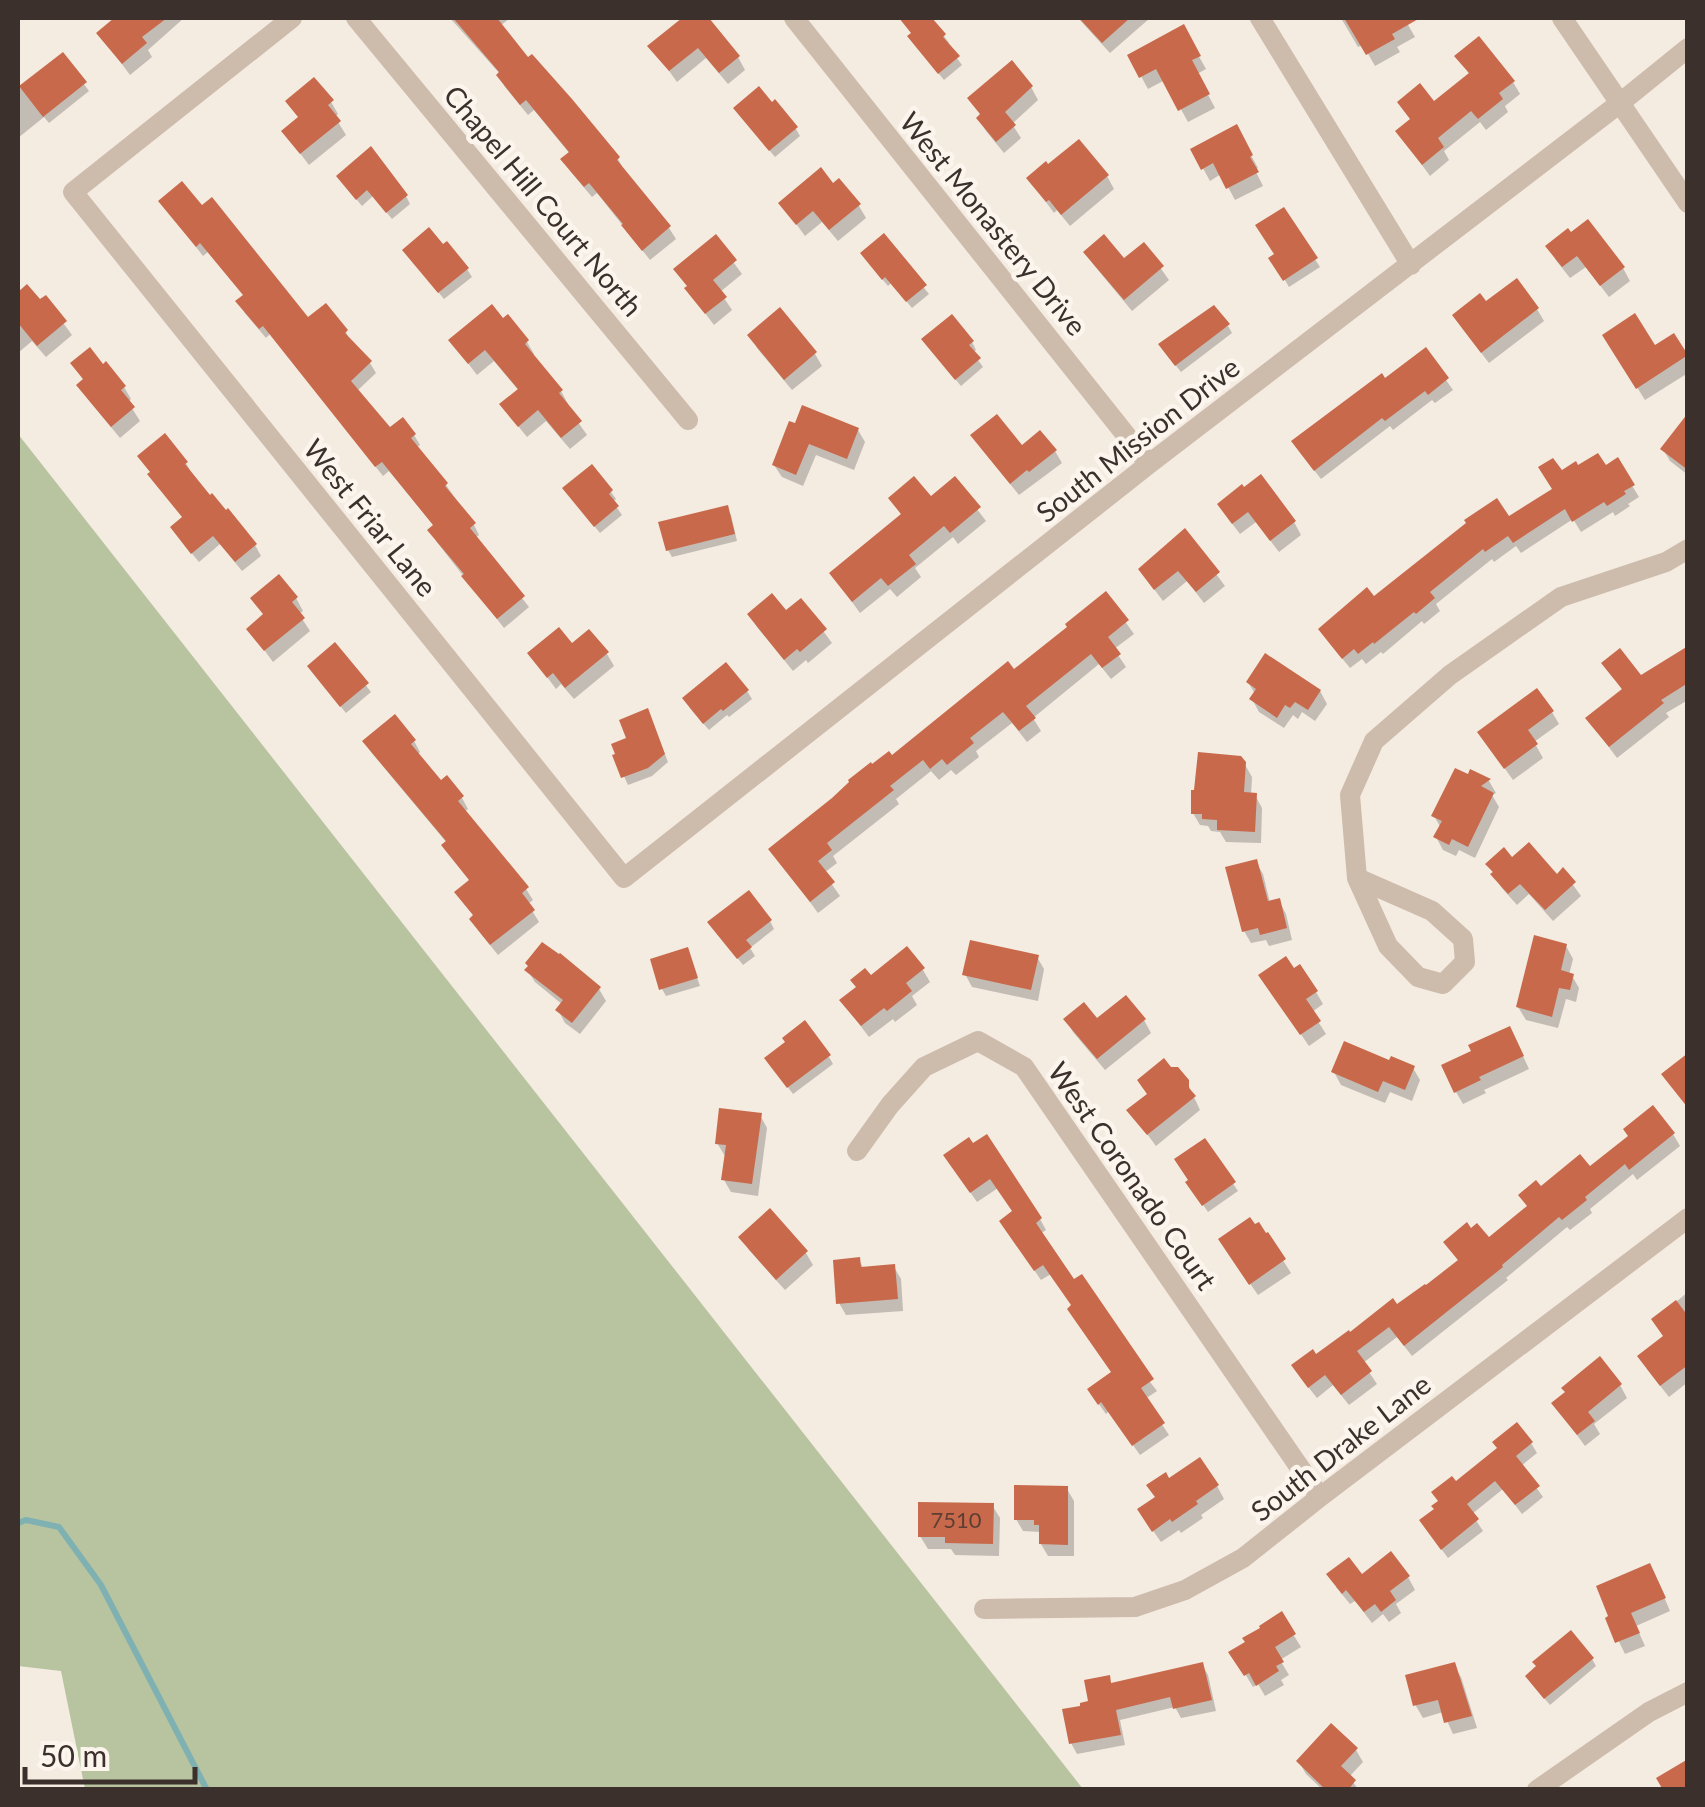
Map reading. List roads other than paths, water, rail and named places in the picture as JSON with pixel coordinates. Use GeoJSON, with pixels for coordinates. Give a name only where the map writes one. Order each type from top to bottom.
{"type":"FeatureCollection","features":[{"type":"Feature","properties":{"kind":"street","name":"West Friar Lane"},"geometry":{"type":"LineString","coordinates":[[292,18],[73,192],[624,878]]}},
{"type":"Feature","properties":{"kind":"street","name":"Chapel Hill Court North"},"geometry":{"type":"LineString","coordinates":[[356,18],[688,420]]}},
{"type":"Feature","properties":{"kind":"street","name":"West Monastery Drive"},"geometry":{"type":"LineString","coordinates":[[794,18],[1149,464]]}},
{"type":"Feature","properties":{"kind":"street"},"geometry":{"type":"LineString","coordinates":[[1260,18],[1411,265]]}},
{"type":"Feature","properties":{"kind":"street"},"geometry":{"type":"LineString","coordinates":[[1562,18],[1688,203]]}},
{"type":"Feature","properties":{"kind":"street","name":"South Mission Drive"},"geometry":{"type":"LineString","coordinates":[[624,878],[1149,464],[1688,48]]}},
{"type":"Feature","properties":{"kind":"street"},"geometry":{"type":"LineString","coordinates":[[1356,878],[1432,911],[1464,939],[1465,962],[1443,984],[1418,977],[1388,946],[1356,878],[1350,795],[1374,741],[1450,675],[1561,598],[1666,562],[1688,549]]}},
{"type":"Feature","properties":{"kind":"street","name":"West Coronado Court"},"geometry":{"type":"LineString","coordinates":[[857,1150],[924,1067],[978,1041],[1024,1067],[1320,1497]]}},
{"type":"Feature","properties":{"kind":"street","name":"South Drake Lane"},"geometry":{"type":"LineString","coordinates":[[984,1609],[1135,1607],[1185,1590],[1243,1558],[1688,1218]]}},
{"type":"Feature","properties":{"kind":"street"},"geometry":{"type":"LineString","coordinates":[[1538,1790],[1649,1712],[1688,1692]]}},
{"type":"Feature","properties":{"kind":"waterway"},"geometry":{"type":"LineString","coordinates":[[18,1523],[26,1520],[59,1527],[101,1585],[207,1790]]}}]}
